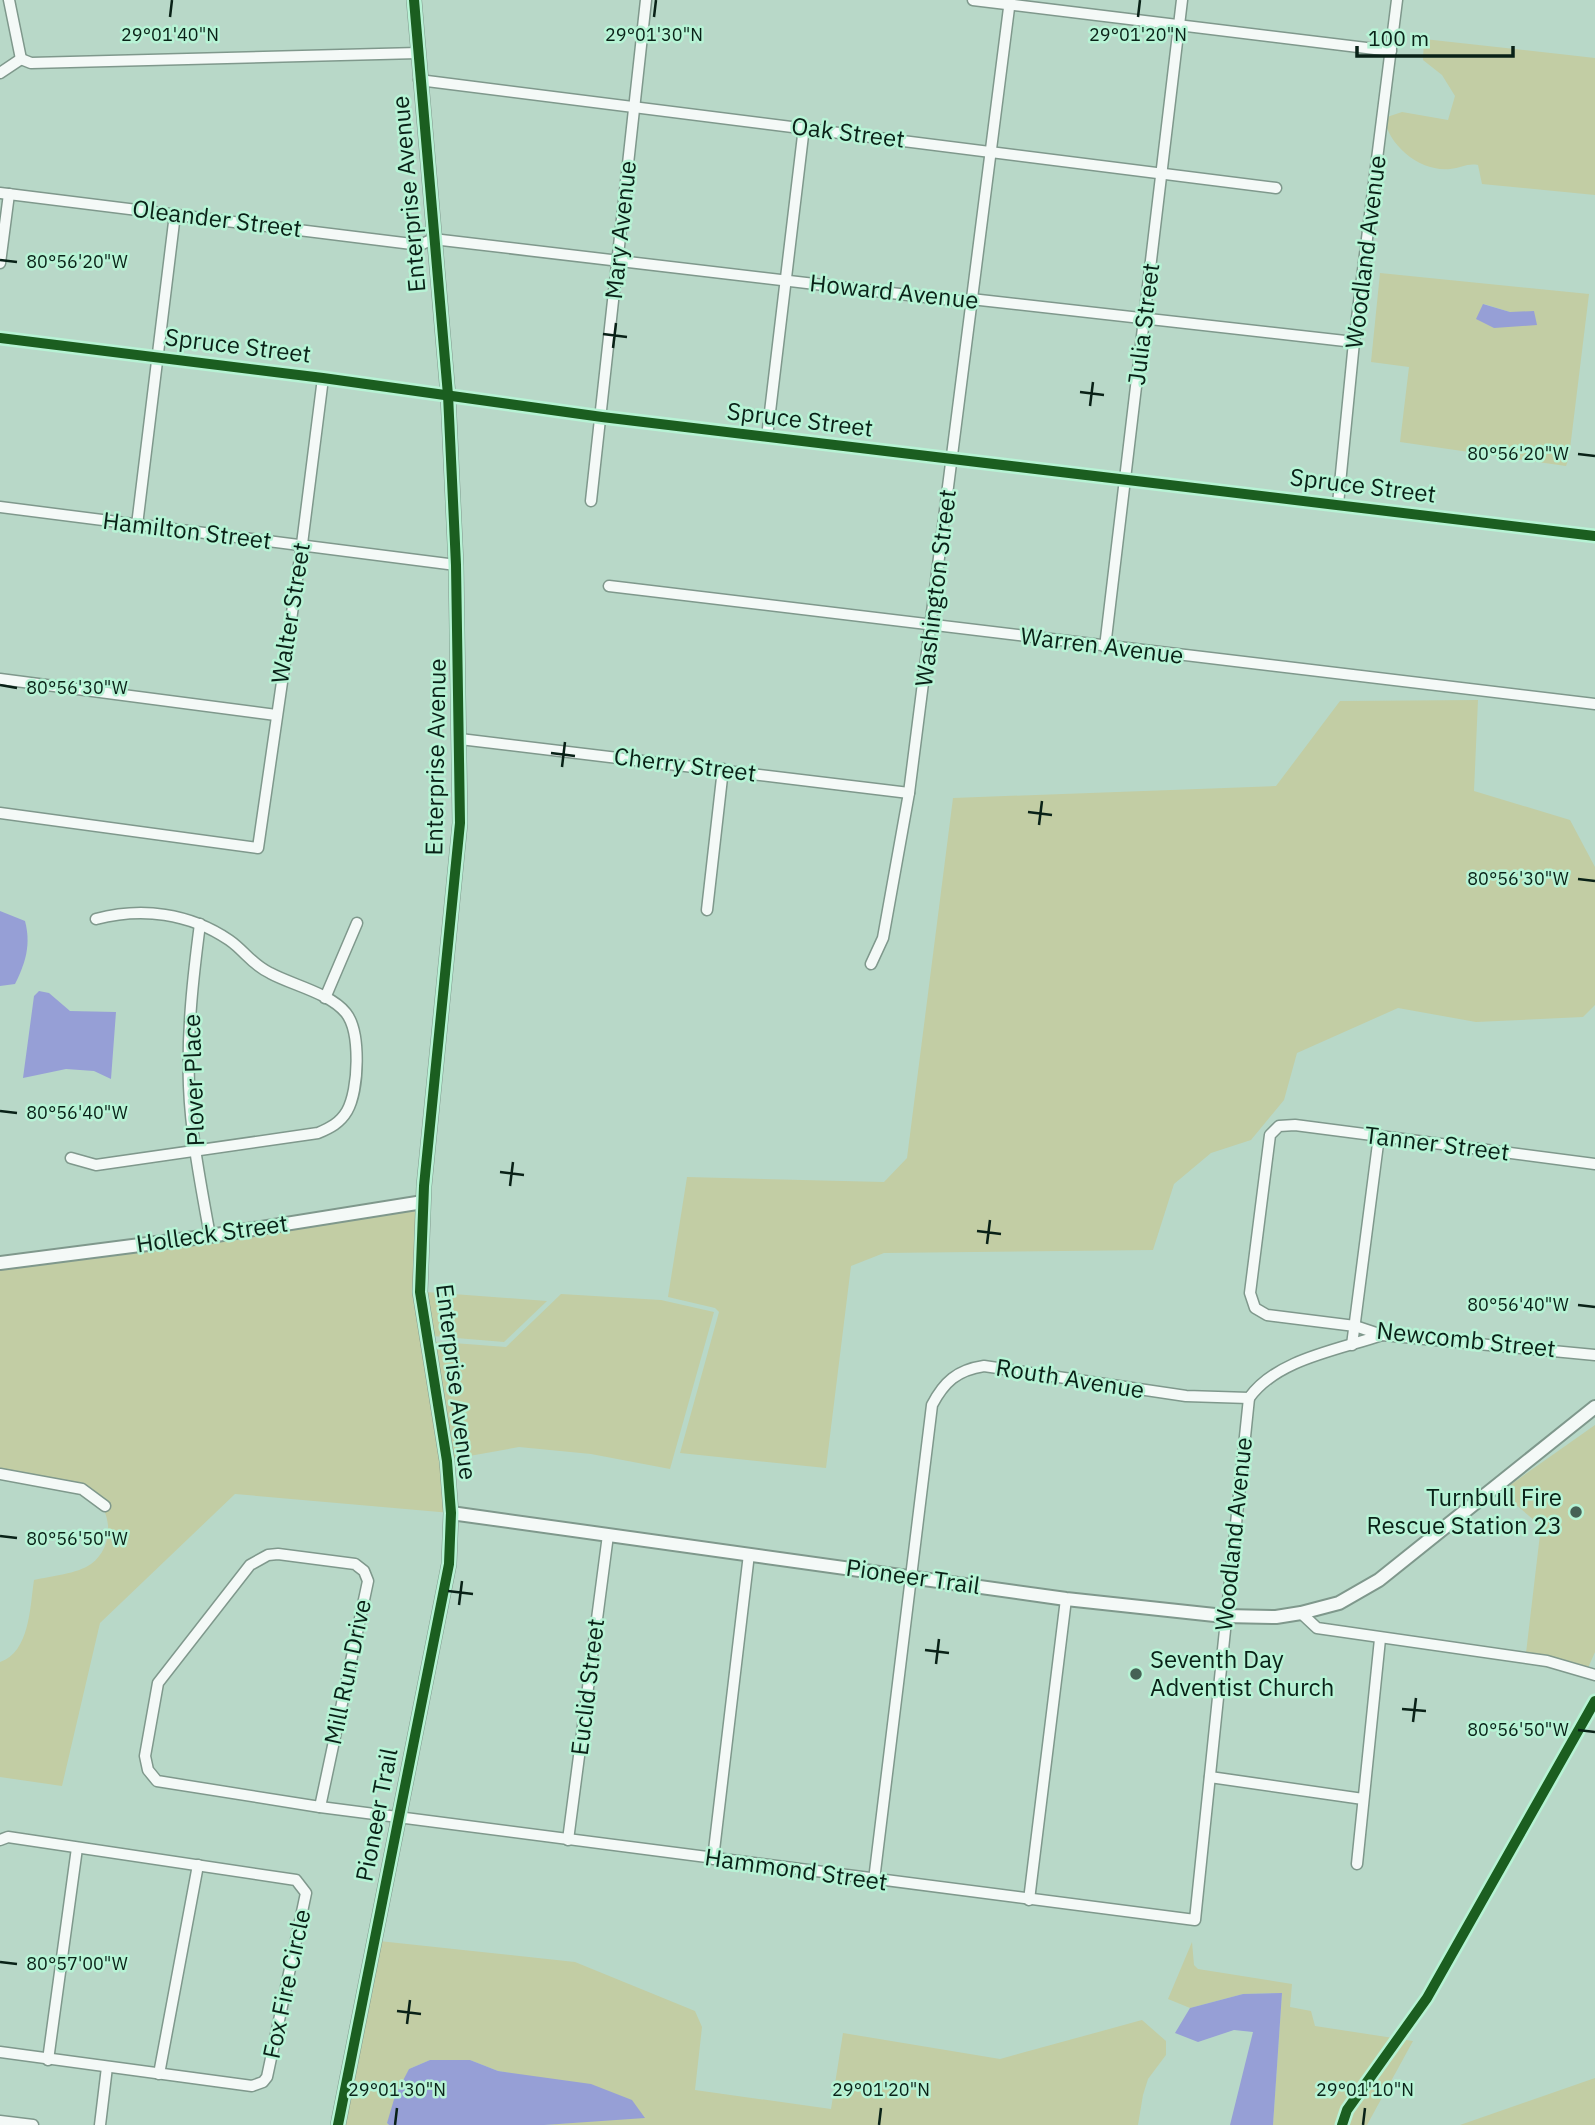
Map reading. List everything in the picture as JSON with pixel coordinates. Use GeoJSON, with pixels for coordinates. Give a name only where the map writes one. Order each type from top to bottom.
{"type":"FeatureCollection","features":[{"type":"Feature","properties":{"kind":"street"},"geometry":{"type":"LineString","coordinates":[[9,0],[21,59]]}},
{"type":"Feature","properties":{"kind":"street","name":"Enterprise Avenue"},"geometry":{"type":"LineString","coordinates":[[414,0],[448,395],[456,565],[460,823],[423,1202],[420,1292],[443,1436],[451,1513]]}},
{"type":"Feature","properties":{"kind":"street","name":"Mary Avenue"},"geometry":{"type":"LineString","coordinates":[[591,501],[646,0]]}},
{"type":"Feature","properties":{"kind":"street"},"geometry":{"type":"LineString","coordinates":[[972,0],[1010,2],[1391,51]]}},
{"type":"Feature","properties":{"kind":"street","name":"Julia Street"},"geometry":{"type":"LineString","coordinates":[[1105,647],[1182,0]]}},
{"type":"Feature","properties":{"kind":"street","name":"Woodland Avenue"},"geometry":{"type":"LineString","coordinates":[[1338,504],[1354,342],[1397,0]]}},
{"type":"Feature","properties":{"kind":"street","name":"Washington Street"},"geometry":{"type":"LineString","coordinates":[[871,964],[883,938],[909,793],[1010,2]]}},
{"type":"Feature","properties":{"kind":"street"},"geometry":{"type":"LineString","coordinates":[[21,59],[31,63],[418,54]]}},
{"type":"Feature","properties":{"kind":"street"},"geometry":{"type":"LineString","coordinates":[[0,73],[21,59]]}},
{"type":"Feature","properties":{"kind":"street","name":"Oak Street"},"geometry":{"type":"LineString","coordinates":[[419,80],[1276,188]]}},
{"type":"Feature","properties":{"kind":"street"},"geometry":{"type":"LineString","coordinates":[[767,437],[804,127]]}},
{"type":"Feature","properties":{"kind":"street"},"geometry":{"type":"LineString","coordinates":[[0,263],[4,193]]}},
{"type":"Feature","properties":{"kind":"street","name":"Oleander Street"},"geometry":{"type":"LineString","coordinates":[[4,193],[420,245],[433,239]]}},
{"type":"Feature","properties":{"kind":"street"},"geometry":{"type":"LineString","coordinates":[[137,525],[175,214]]}},
{"type":"Feature","properties":{"kind":"street","name":"Howard Avenue"},"geometry":{"type":"LineString","coordinates":[[433,239],[959,301],[971,299],[1145,317],[1354,342]]}},
{"type":"Feature","properties":{"kind":"street","name":"Spruce Street"},"geometry":{"type":"LineString","coordinates":[[0,338],[323,378],[602,417],[1595,536]]}},
{"type":"Feature","properties":{"kind":"street","name":"Walter Street"},"geometry":{"type":"LineString","coordinates":[[0,813],[258,848],[323,378]]}},
{"type":"Feature","properties":{"kind":"street","name":"Hamilton Street"},"geometry":{"type":"LineString","coordinates":[[0,507],[456,565]]}},
{"type":"Feature","properties":{"kind":"street","name":"Warren Avenue"},"geometry":{"type":"LineString","coordinates":[[609,586],[1595,704]]}},
{"type":"Feature","properties":{"kind":"street"},"geometry":{"type":"LineString","coordinates":[[0,679],[276,715]]}},
{"type":"Feature","properties":{"kind":"street","name":"Cherry Street"},"geometry":{"type":"LineString","coordinates":[[460,739],[909,793]]}},
{"type":"Feature","properties":{"kind":"street"},"geometry":{"type":"LineString","coordinates":[[707,910],[723,769]]}},
{"type":"Feature","properties":{"kind":"street"},"geometry":{"type":"LineString","coordinates":[[71,1158],[96,1165],[317,1133],[342,1118],[352,1097],[357,1042],[354,1027],[345,1011],[325,998],[253,965],[231,942],[200,924],[171,915],[123,912],[96,919]]}},
{"type":"Feature","properties":{"kind":"street"},"geometry":{"type":"LineString","coordinates":[[325,998],[356,923]]}},
{"type":"Feature","properties":{"kind":"street","name":"Plover Place"},"geometry":{"type":"LineString","coordinates":[[200,924],[190,1002],[189,1086],[196,1152],[210,1236]]}},
{"type":"Feature","properties":{"kind":"street","name":"Tanner Street"},"geometry":{"type":"LineString","coordinates":[[1255,1308],[1250,1293],[1270,1135],[1279,1126],[1295,1125],[1595,1164]]}},
{"type":"Feature","properties":{"kind":"street"},"geometry":{"type":"LineString","coordinates":[[1352,1345],[1379,1136]]}},
{"type":"Feature","properties":{"kind":"street","name":"Holleck Street"},"geometry":{"type":"LineString","coordinates":[[0,1263],[210,1236],[423,1202]]}},
{"type":"Feature","properties":{"kind":"street","name":"Newcomb Street"},"geometry":{"type":"LineString","coordinates":[[1255,1308],[1267,1315],[1355,1326],[1382,1335],[1533,1347],[1595,1355]]}},
{"type":"Feature","properties":{"kind":"street"},"geometry":{"type":"LineString","coordinates":[[1249,1398],[1261,1381],[1293,1365],[1382,1335]]}},
{"type":"Feature","properties":{"kind":"street","name":"Routh Avenue"},"geometry":{"type":"LineString","coordinates":[[874,1880],[932,1405],[949,1379],[968,1368],[984,1366],[1186,1396],[1249,1398]]}},
{"type":"Feature","properties":{"kind":"street","name":"Woodland Avenue"},"geometry":{"type":"LineString","coordinates":[[1195,1920],[1224,1616],[1249,1398]]}},
{"type":"Feature","properties":{"kind":"street","name":"Pioneer Trail"},"geometry":{"type":"LineString","coordinates":[[338,2125],[449,1564],[451,1513],[1066,1599],[1224,1616],[1276,1617],[1339,1603],[1379,1580],[1595,1407]]}},
{"type":"Feature","properties":{"kind":"street"},"geometry":{"type":"LineString","coordinates":[[0,1474],[82,1489],[105,1506]]}},
{"type":"Feature","properties":{"kind":"street","name":"Euclid Street"},"geometry":{"type":"LineString","coordinates":[[568,1840],[608,1535]]}},
{"type":"Feature","properties":{"kind":"street"},"geometry":{"type":"LineString","coordinates":[[713,1859],[749,1554]]}},
{"type":"Feature","properties":{"kind":"street","name":"Mill Run Drive"},"geometry":{"type":"LineString","coordinates":[[320,1807],[368,1581],[364,1572],[355,1564],[268,1555],[250,1566],[158,1683],[145,1756],[148,1770],[157,1781],[166,1784],[320,1807],[398,1817]]}},
{"type":"Feature","properties":{"kind":"street"},"geometry":{"type":"LineString","coordinates":[[1029,1900],[1066,1599]]}},
{"type":"Feature","properties":{"kind":"street"},"geometry":{"type":"LineString","coordinates":[[1301,1613],[1317,1628],[1547,1661],[1595,1675]]}},
{"type":"Feature","properties":{"kind":"street"},"geometry":{"type":"LineString","coordinates":[[1357,1864],[1380,1639]]}},
{"type":"Feature","properties":{"kind":"street"},"geometry":{"type":"LineString","coordinates":[[1210,1777],[1363,1799]]}},
{"type":"Feature","properties":{"kind":"street","name":"Hammond Street"},"geometry":{"type":"LineString","coordinates":[[398,1817],[1195,1920]]}},
{"type":"Feature","properties":{"kind":"street","name":"Fox Fire Circle"},"geometry":{"type":"LineString","coordinates":[[0,1840],[8,1837],[296,1880],[306,1893],[267,2077],[263,2082],[252,2086],[0,2052]]}},
{"type":"Feature","properties":{"kind":"street"},"geometry":{"type":"LineString","coordinates":[[48,2060],[77,1848]]}},
{"type":"Feature","properties":{"kind":"street"},"geometry":{"type":"LineString","coordinates":[[159,2074],[198,1865]]}},
{"type":"Feature","properties":{"kind":"street"},"geometry":{"type":"LineString","coordinates":[[100,2125],[107,2067]]}},
{"type":"Feature","properties":{"kind":"street"},"geometry":{"type":"LineString","coordinates":[[0,2121],[33,2125]]}},
{"type":"Feature","properties":{"kind":"green space"},"geometry":{"type":"Polygon","coordinates":[[[1424,39],[1595,58],[1595,195],[1482,184],[1478,165],[1439,169],[1417,162],[1399,147],[1384,118],[1402,112],[1448,120],[1455,96],[1442,75],[1423,60],[1424,39]]]}},
{"type":"Feature","properties":{"kind":"green space"},"geometry":{"type":"Polygon","coordinates":[[[1380,273],[1589,294],[1566,466],[1400,442],[1409,367],[1371,362],[1380,273]],[[1484,304],[1477,319],[1510,312],[1484,304]]]}},
{"type":"Feature","properties":{"kind":"green space"},"geometry":{"type":"Polygon","coordinates":[[[1478,700],[1474,791],[1570,820],[1595,867],[1595,1005],[1583,1017],[1476,1022],[1398,1008],[1297,1053],[1284,1100],[1251,1140],[1211,1153],[1174,1184],[1153,1250],[884,1253],[851,1266],[826,1468],[680,1453],[719,1312],[715,1308],[668,1297],[687,1177],[884,1182],[907,1158],[953,798],[1276,786],[1340,701],[1478,700]]]}},
{"type":"Feature","properties":{"kind":"green space"},"geometry":{"type":"Polygon","coordinates":[[[423,1202],[427,1341],[506,1347],[561,1294],[661,1300],[714,1312],[670,1469],[591,1454],[519,1447],[447,1460],[451,1513],[235,1494],[100,1623],[62,1786],[0,1777],[0,1662],[10,1657],[23,1639],[34,1580],[71,1572],[91,1564],[105,1545],[108,1523],[99,1502],[81,1488],[0,1474],[0,1263],[423,1202]]]}},
{"type":"Feature","properties":{"kind":"green space"},"geometry":{"type":"Polygon","coordinates":[[[426,1292],[547,1301],[504,1342],[432,1336],[426,1292]]]}},
{"type":"Feature","properties":{"kind":"green space"},"geometry":{"type":"Polygon","coordinates":[[[1595,1425],[1595,1652],[1588,1668],[1526,1653],[1541,1526],[1509,1499],[1510,1485],[1595,1425]]]}},
{"type":"Feature","properties":{"kind":"green space"},"geometry":{"type":"Polygon","coordinates":[[[379,1941],[575,1962],[695,2011],[702,2027],[695,2090],[831,2109],[843,2033],[1000,2059],[1142,2020],[1166,2041],[1166,2055],[1148,2079],[1138,2125],[544,2125],[645,2117],[532,2077],[498,2071],[470,2060],[430,2060],[409,2069],[387,2123],[389,2125],[344,2125],[379,1941]]]}},
{"type":"Feature","properties":{"kind":"green space"},"geometry":{"type":"Polygon","coordinates":[[[1192,1942],[1194,1965],[1198,1969],[1292,1984],[1290,2007],[1311,2011],[1315,2026],[1413,2041],[1367,2125],[1273,2125],[1282,1993],[1243,1994],[1190,2008],[1168,1999],[1192,1942]]]}},
{"type":"Feature","properties":{"kind":"green space"},"geometry":{"type":"Polygon","coordinates":[[[1595,2078],[1595,2125],[1460,2125],[1595,2078]]]}},
{"type":"Feature","properties":{"kind":"water"},"geometry":{"type":"Polygon","coordinates":[[[1483,304],[1510,312],[1534,311],[1537,325],[1494,328],[1476,319],[1483,304]]]}},
{"type":"Feature","properties":{"kind":"water"},"geometry":{"type":"Polygon","coordinates":[[[0,911],[25,921],[28,937],[25,960],[15,984],[0,986],[0,911]]]}},
{"type":"Feature","properties":{"kind":"water"},"geometry":{"type":"Polygon","coordinates":[[[39,991],[49,993],[70,1011],[116,1012],[111,1079],[94,1071],[66,1069],[23,1078],[34,996],[39,991]]]}},
{"type":"Feature","properties":{"kind":"water"},"geometry":{"type":"Polygon","coordinates":[[[1282,1993],[1273,2125],[1230,2125],[1253,2032],[1234,2030],[1198,2042],[1175,2033],[1190,2008],[1243,1994],[1282,1993]]]}},
{"type":"Feature","properties":{"kind":"water"},"geometry":{"type":"Polygon","coordinates":[[[430,2060],[470,2060],[498,2071],[591,2084],[632,2100],[645,2118],[544,2125],[389,2125],[387,2123],[395,2096],[409,2069],[430,2060]]]}},
{"type":"Feature","properties":{"kind":"cycle path"},"geometry":{"type":"LineString","coordinates":[[338,2125],[449,1564],[451,1513],[447,1461],[420,1292],[424,1186],[460,823],[456,565],[448,395],[414,0]]}},
{"type":"Feature","properties":{"kind":"cycle path"},"geometry":{"type":"LineString","coordinates":[[0,338],[323,378],[602,417],[1595,536]]}},
{"type":"Feature","properties":{"kind":"cycle path"},"geometry":{"type":"LineString","coordinates":[[1342,2125],[1347,2110],[1427,1998],[1595,1701]]}},
{"type":"Feature","properties":{"kind":"place","name":"Turnbull Fire Rescue Station 23"},"geometry":{"type":"Point","coordinates":[1576,1512]}},
{"type":"Feature","properties":{"kind":"place","name":"Seventh Day Adventist Church"},"geometry":{"type":"Point","coordinates":[1136,1674]}}]}
